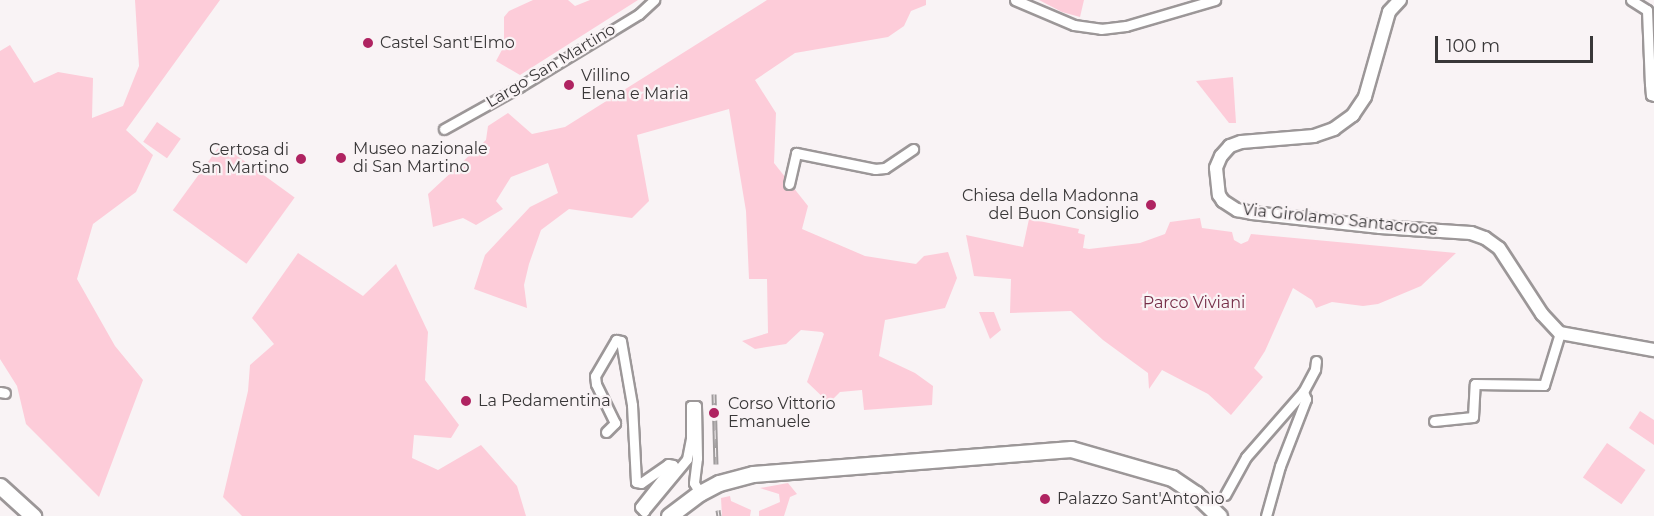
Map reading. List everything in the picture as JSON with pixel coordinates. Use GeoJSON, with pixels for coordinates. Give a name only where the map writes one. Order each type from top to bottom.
{"type":"FeatureCollection","features":[{"type":"Feature","properties":{"kind":"main road"},"geometry":{"type":"LineString","coordinates":[[669,516],[700,493],[719,483],[761,473],[1073,449],[1172,478],[1196,494],[1219,516]]}},
{"type":"Feature","properties":{"kind":"main road"},"geometry":{"type":"LineString","coordinates":[[0,486],[33,516]]}},
{"type":"Feature","properties":{"kind":"street","name":"Largo San Martino"},"geometry":{"type":"LineString","coordinates":[[444,129],[519,87],[639,14],[654,0]]}},
{"type":"Feature","properties":{"kind":"street"},"geometry":{"type":"LineString","coordinates":[[1015,0],[1074,25],[1101,29],[1126,26],[1215,0]]}},
{"type":"Feature","properties":{"kind":"street","name":"Via Girolamo Santacroce"},"geometry":{"type":"LineString","coordinates":[[1400,0],[1389,12],[1365,97],[1353,115],[1334,129],[1314,136],[1241,142],[1230,146],[1221,156],[1216,168],[1219,195],[1227,205],[1237,210],[1408,230],[1470,233],[1485,238],[1499,248],[1542,314],[1560,333]]}},
{"type":"Feature","properties":{"kind":"street"},"geometry":{"type":"LineString","coordinates":[[1631,0],[1647,10],[1650,84],[1651,95],[1654,96]]}},
{"type":"Feature","properties":{"kind":"street"},"geometry":{"type":"LineString","coordinates":[[789,184],[796,153],[875,169],[885,168],[913,149]]}},
{"type":"Feature","properties":{"kind":"street"},"geometry":{"type":"LineString","coordinates":[[1434,421],[1473,417],[1474,384],[1544,385],[1560,333],[1654,350]]}},
{"type":"Feature","properties":{"kind":"street"},"geometry":{"type":"LineString","coordinates":[[606,432],[615,423],[596,384],[595,376],[616,340],[621,341],[632,405],[636,482],[641,483],[668,464],[673,465],[640,507],[644,511],[687,459],[691,439],[691,406],[696,406],[697,458],[694,483],[700,493]]}},
{"type":"Feature","properties":{"kind":"street"},"geometry":{"type":"LineString","coordinates":[[1225,495],[1246,457],[1303,392],[1315,369],[1316,361]]}},
{"type":"Feature","properties":{"kind":"street"},"geometry":{"type":"LineString","coordinates":[[1266,516],[1280,466],[1306,399],[1303,392]]}},
{"type":"Feature","properties":{"kind":"green space"},"geometry":{"type":"Polygon","coordinates":[[[135,0],[220,0],[126,130],[153,155],[136,192],[93,224],[77,279],[115,346],[143,380],[99,497],[26,424],[17,386],[0,359],[0,51],[10,45],[34,83],[58,72],[93,78],[92,118],[123,106],[139,66],[135,0]]]}},
{"type":"Feature","properties":{"kind":"green space"},"geometry":{"type":"Polygon","coordinates":[[[533,0],[568,0],[575,6],[590,0],[638,0],[520,75],[496,61],[504,46],[504,17],[509,11],[533,0]]]}},
{"type":"Feature","properties":{"kind":"green space"},"geometry":{"type":"Polygon","coordinates":[[[767,0],[926,0],[926,5],[911,11],[904,26],[888,37],[795,53],[755,80],[776,113],[774,163],[808,206],[802,229],[865,256],[916,264],[924,256],[948,252],[957,278],[945,308],[885,320],[879,356],[915,373],[933,386],[932,405],[864,410],[862,390],[840,392],[829,403],[807,382],[824,334],[822,332],[801,330],[786,344],[755,349],[742,341],[768,333],[767,279],[749,279],[746,211],[729,109],[637,135],[649,201],[632,218],[569,209],[541,230],[524,285],[527,308],[474,289],[485,255],[530,207],[558,193],[548,163],[511,177],[496,201],[503,209],[476,225],[463,218],[433,227],[428,194],[486,140],[488,126],[508,113],[532,134],[565,127],[767,0]]]}},
{"type":"Feature","properties":{"kind":"green space"},"geometry":{"type":"Polygon","coordinates":[[[1039,0],[1084,0],[1080,17],[1062,12],[1039,0]]]}},
{"type":"Feature","properties":{"kind":"green space"},"geometry":{"type":"Polygon","coordinates":[[[1233,77],[1236,123],[1229,123],[1196,81],[1233,77]]]}},
{"type":"Feature","properties":{"kind":"green space"},"geometry":{"type":"Polygon","coordinates":[[[157,122],[181,139],[167,158],[143,142],[157,122]]]}},
{"type":"Feature","properties":{"kind":"green space"},"geometry":{"type":"Polygon","coordinates":[[[221,144],[295,197],[246,264],[173,210],[221,144]]]}},
{"type":"Feature","properties":{"kind":"green space","name":"Parco Viviani"},"geometry":{"type":"Polygon","coordinates":[[[1200,218],[1202,228],[1232,232],[1234,240],[1241,244],[1248,241],[1251,234],[1456,253],[1421,286],[1378,304],[1363,306],[1332,302],[1316,308],[1312,300],[1293,288],[1265,351],[1254,368],[1263,377],[1231,415],[1208,394],[1162,370],[1149,389],[1148,373],[1103,340],[1071,311],[1010,313],[1011,279],[974,276],[966,235],[1023,247],[1029,219],[1079,229],[1078,233],[1085,235],[1083,248],[1089,249],[1140,243],[1165,234],[1170,222],[1200,218]]]}},
{"type":"Feature","properties":{"kind":"green space"},"geometry":{"type":"Polygon","coordinates":[[[298,253],[363,296],[396,264],[428,332],[425,380],[459,425],[451,438],[414,435],[412,458],[438,470],[481,445],[517,486],[526,516],[242,516],[223,497],[248,391],[250,365],[274,344],[252,318],[298,253]]]}},
{"type":"Feature","properties":{"kind":"green space"},"geometry":{"type":"Polygon","coordinates":[[[979,312],[994,312],[1001,330],[990,339],[979,312]]]}},
{"type":"Feature","properties":{"kind":"green space"},"geometry":{"type":"Polygon","coordinates":[[[1640,411],[1654,420],[1654,445],[1629,428],[1640,411]]]}},
{"type":"Feature","properties":{"kind":"green space"},"geometry":{"type":"Polygon","coordinates":[[[1607,443],[1646,470],[1621,504],[1583,477],[1607,443]]]}},
{"type":"Feature","properties":{"kind":"green space"},"geometry":{"type":"Polygon","coordinates":[[[788,483],[797,494],[790,497],[784,516],[759,516],[759,511],[780,502],[779,494],[760,488],[788,483]]]}},
{"type":"Feature","properties":{"kind":"green space"},"geometry":{"type":"Polygon","coordinates":[[[730,496],[731,501],[751,510],[750,516],[722,516],[721,498],[730,496]]]}},
{"type":"Feature","properties":{"kind":"railway"},"geometry":{"type":"LineString","coordinates":[[714,394],[716,464]]}},
{"type":"Feature","properties":{"kind":"railway"},"geometry":{"type":"LineString","coordinates":[[718,510],[719,516]]}},
{"type":"Feature","properties":{"kind":"place","name":"Castel Sant'Elmo"},"geometry":{"type":"Point","coordinates":[368,43]}},
{"type":"Feature","properties":{"kind":"place","name":"Villino Elena e Maria"},"geometry":{"type":"Point","coordinates":[569,85]}},
{"type":"Feature","properties":{"kind":"place","name":"Museo nazionale di San Martino"},"geometry":{"type":"Point","coordinates":[341,158]}},
{"type":"Feature","properties":{"kind":"place","name":"Certosa di San Martino"},"geometry":{"type":"Point","coordinates":[301,159]}},
{"type":"Feature","properties":{"kind":"place","name":"Chiesa della Madonna del Buon Consiglio"},"geometry":{"type":"Point","coordinates":[1151,205]}},
{"type":"Feature","properties":{"kind":"place","name":"La Pedamentina"},"geometry":{"type":"Point","coordinates":[466,401]}},
{"type":"Feature","properties":{"kind":"place","name":"Corso Vittorio Emanuele"},"geometry":{"type":"Point","coordinates":[714,413]}},
{"type":"Feature","properties":{"kind":"place","name":"Palazzo Sant'Antonio"},"geometry":{"type":"Point","coordinates":[1045,499]}}]}
